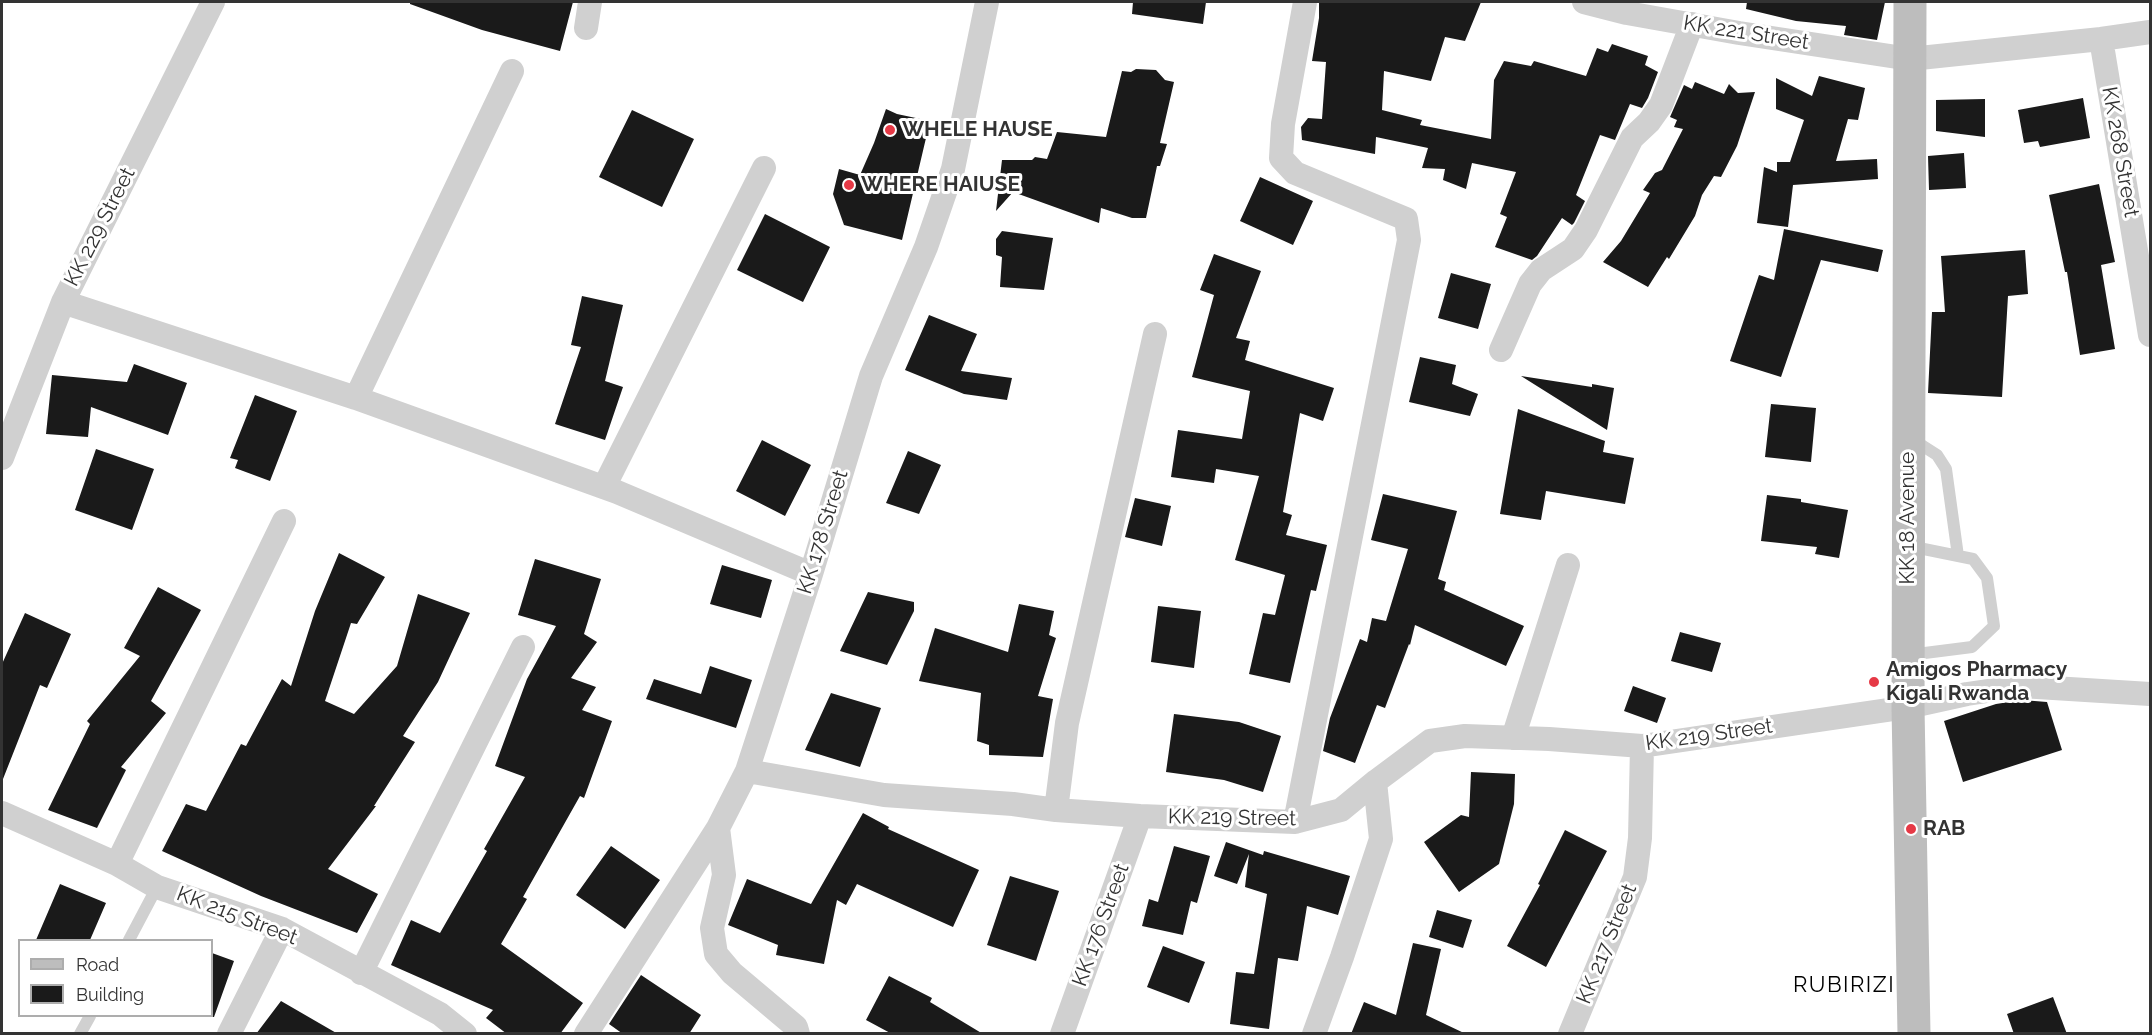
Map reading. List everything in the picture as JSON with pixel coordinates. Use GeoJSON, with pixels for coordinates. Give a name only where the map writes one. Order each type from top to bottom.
{"type":"FeatureCollection","features":[{"type":"Feature","properties":{"kind":"main road","name":"KK 18 Avenue"},"geometry":{"type":"LineString","coordinates":[[1910,2],[1907,655],[1914,1034]]}},
{"type":"Feature","properties":{"kind":"street","name":"KK 229 Street"},"geometry":{"type":"LineString","coordinates":[[2,458],[63,302],[213,2]]}},
{"type":"Feature","properties":{"kind":"street"},"geometry":{"type":"LineString","coordinates":[[586,28],[590,2]]}},
{"type":"Feature","properties":{"kind":"street","name":"KK 178 Street"},"geometry":{"type":"LineString","coordinates":[[586,1034],[718,828],[747,771],[811,574],[871,376],[926,247],[953,170],[987,2]]}},
{"type":"Feature","properties":{"kind":"street"},"geometry":{"type":"LineString","coordinates":[[1294,822],[1409,240],[1406,219],[1295,173],[1281,159],[1283,124],[1305,2]]}},
{"type":"Feature","properties":{"kind":"street","name":"KK 221 Street"},"geometry":{"type":"LineString","coordinates":[[1584,2],[1627,13],[1739,33],[1910,58]]}},
{"type":"Feature","properties":{"kind":"street"},"geometry":{"type":"LineString","coordinates":[[1501,350],[1530,284],[1541,270],[1573,249],[1586,230],[1632,138],[1649,122],[1661,105],[1692,24]]}},
{"type":"Feature","properties":{"kind":"street"},"geometry":{"type":"LineString","coordinates":[[1910,58],[2151,32]]}},
{"type":"Feature","properties":{"kind":"street","name":"KK 268 Street"},"geometry":{"type":"LineString","coordinates":[[2101,39],[2151,335]]}},
{"type":"Feature","properties":{"kind":"street"},"geometry":{"type":"LineString","coordinates":[[356,398],[512,70]]}},
{"type":"Feature","properties":{"kind":"street"},"geometry":{"type":"LineString","coordinates":[[604,487],[764,168]]}},
{"type":"Feature","properties":{"kind":"street"},"geometry":{"type":"LineString","coordinates":[[63,302],[356,398],[604,487],[811,574]]}},
{"type":"Feature","properties":{"kind":"street"},"geometry":{"type":"LineString","coordinates":[[1056,810],[1066,723],[1155,334]]}},
{"type":"Feature","properties":{"kind":"street"},"geometry":{"type":"LineString","coordinates":[[117,864],[284,521]]}},
{"type":"Feature","properties":{"kind":"street"},"geometry":{"type":"LineString","coordinates":[[1513,738],[1568,565]]}},
{"type":"Feature","properties":{"kind":"street"},"geometry":{"type":"LineString","coordinates":[[361,973],[523,647]]}},
{"type":"Feature","properties":{"kind":"street","name":"KK 219 Street"},"geometry":{"type":"LineString","coordinates":[[747,771],[884,795],[1140,816],[1294,822],[1341,810],[1430,741],[1465,735],[1642,746],[1908,707],[1967,694],[2021,686],[2151,694]]}},
{"type":"Feature","properties":{"kind":"street","name":"KK 217 Street"},"geometry":{"type":"LineString","coordinates":[[1570,1034],[1635,878],[1640,838],[1642,746]]}},
{"type":"Feature","properties":{"kind":"street"},"geometry":{"type":"LineString","coordinates":[[1314,1034],[1381,839],[1375,782]]}},
{"type":"Feature","properties":{"kind":"street","name":"KK 215 Street"},"geometry":{"type":"LineString","coordinates":[[2,813],[117,864],[157,887],[282,929],[440,1014],[465,1034]]}},
{"type":"Feature","properties":{"kind":"street","name":"KK 176 Street"},"geometry":{"type":"LineString","coordinates":[[1062,1034],[1140,816]]}},
{"type":"Feature","properties":{"kind":"street"},"geometry":{"type":"LineString","coordinates":[[718,828],[724,875],[712,928],[716,954],[732,973],[796,1028],[798,1034]]}},
{"type":"Feature","properties":{"kind":"street"},"geometry":{"type":"LineString","coordinates":[[229,1034],[282,929]]}},
{"type":"Feature","properties":{"kind":"lane"},"geometry":{"type":"LineString","coordinates":[[1909,437],[1937,455],[1946,469],[1958,556]]}},
{"type":"Feature","properties":{"kind":"lane"},"geometry":{"type":"LineString","coordinates":[[1907,655],[1972,647],[1994,626],[1987,578],[1973,559],[1908,546]]}},
{"type":"Feature","properties":{"kind":"lane"},"geometry":{"type":"LineString","coordinates":[[130,939],[157,887]]}},
{"type":"Feature","properties":{"kind":"lane"},"geometry":{"type":"LineString","coordinates":[[80,1034],[89,1017]]}},
{"type":"Feature","properties":{"kind":"building"},"geometry":{"type":"Polygon","coordinates":[[[410,2],[573,2],[560,51],[482,30],[410,4],[410,2]]]}},
{"type":"Feature","properties":{"kind":"building"},"geometry":{"type":"Polygon","coordinates":[[[1133,2],[1206,2],[1203,24],[1132,14],[1133,2]]]}},
{"type":"Feature","properties":{"kind":"building"},"geometry":{"type":"Polygon","coordinates":[[[1319,2],[1481,2],[1465,41],[1445,37],[1431,81],[1384,71],[1382,110],[1422,120],[1420,125],[1491,139],[1494,80],[1504,61],[1531,66],[1534,61],[1586,76],[1597,48],[1608,52],[1612,44],[1648,56],[1645,65],[1658,72],[1642,108],[1630,104],[1615,140],[1600,135],[1576,195],[1585,201],[1574,223],[1572,225],[1562,218],[1532,260],[1495,247],[1507,217],[1500,214],[1516,172],[1472,163],[1466,189],[1443,180],[1445,169],[1422,168],[1428,148],[1376,137],[1375,154],[1302,140],[1301,127],[1308,118],[1322,119],[1326,62],[1312,61],[1319,18],[1319,2]]]}},
{"type":"Feature","properties":{"kind":"building"},"geometry":{"type":"Polygon","coordinates":[[[1747,2],[1885,2],[1877,40],[1844,35],[1846,26],[1796,21],[1746,9],[1747,2]]]}},
{"type":"Feature","properties":{"kind":"building"},"geometry":{"type":"Polygon","coordinates":[[[1136,69],[1156,70],[1165,80],[1174,82],[1160,143],[1167,144],[1160,166],[1157,166],[1146,218],[1132,218],[1101,208],[1099,223],[1013,192],[996,211],[1002,160],[1032,160],[1035,157],[1047,159],[1057,132],[1106,137],[1122,71],[1131,72],[1136,69]]]}},
{"type":"Feature","properties":{"kind":"building"},"geometry":{"type":"Polygon","coordinates":[[[1819,76],[1865,88],[1858,120],[1848,119],[1836,161],[1877,159],[1878,179],[1793,185],[1788,227],[1757,223],[1764,167],[1777,172],[1777,162],[1790,162],[1804,120],[1776,109],[1776,78],[1812,96],[1819,76]]]}},
{"type":"Feature","properties":{"kind":"building"},"geometry":{"type":"Polygon","coordinates":[[[1695,82],[1724,94],[1729,84],[1738,93],[1755,92],[1737,146],[1721,177],[1714,176],[1702,195],[1695,216],[1669,259],[1667,257],[1648,287],[1603,262],[1621,241],[1650,193],[1643,190],[1655,173],[1662,170],[1683,129],[1674,127],[1677,120],[1670,117],[1684,85],[1692,89],[1695,82]]]}},
{"type":"Feature","properties":{"kind":"building"},"geometry":{"type":"Polygon","coordinates":[[[2083,98],[2090,138],[2040,147],[2038,141],[2024,143],[2018,110],[2083,98]]]}},
{"type":"Feature","properties":{"kind":"building"},"geometry":{"type":"Polygon","coordinates":[[[1985,99],[1985,137],[1936,131],[1936,100],[1985,99]]]}},
{"type":"Feature","properties":{"kind":"building","name":"WHERE HAIUSE"},"geometry":{"type":"Polygon","coordinates":[[[886,109],[897,114],[930,121],[902,240],[844,225],[833,194],[839,169],[860,175],[886,109]]]}},
{"type":"Feature","properties":{"kind":"building"},"geometry":{"type":"Polygon","coordinates":[[[632,110],[694,139],[662,207],[599,177],[632,110]]]}},
{"type":"Feature","properties":{"kind":"building"},"geometry":{"type":"Polygon","coordinates":[[[1964,153],[1966,188],[1929,190],[1928,156],[1964,153]]]}},
{"type":"Feature","properties":{"kind":"building"},"geometry":{"type":"Polygon","coordinates":[[[1260,177],[1313,201],[1293,245],[1240,221],[1260,177]]]}},
{"type":"Feature","properties":{"kind":"building"},"geometry":{"type":"Polygon","coordinates":[[[2099,184],[2115,262],[2101,265],[2115,349],[2080,355],[2067,272],[2065,272],[2049,195],[2099,184]]]}},
{"type":"Feature","properties":{"kind":"building"},"geometry":{"type":"Polygon","coordinates":[[[765,214],[830,247],[803,302],[737,270],[765,214]]]}},
{"type":"Feature","properties":{"kind":"building"},"geometry":{"type":"Polygon","coordinates":[[[1784,229],[1883,250],[1878,272],[1821,260],[1781,377],[1730,361],[1759,275],[1774,280],[1784,229]]]}},
{"type":"Feature","properties":{"kind":"building"},"geometry":{"type":"Polygon","coordinates":[[[1002,231],[1053,238],[1044,290],[1000,287],[1002,257],[996,255],[996,239],[1002,231]]]}},
{"type":"Feature","properties":{"kind":"building"},"geometry":{"type":"Polygon","coordinates":[[[2025,250],[2028,294],[2008,296],[2002,397],[1928,393],[1932,312],[1945,312],[1941,256],[2025,250]]]}},
{"type":"Feature","properties":{"kind":"building"},"geometry":{"type":"Polygon","coordinates":[[[1214,254],[1261,271],[1236,338],[1250,341],[1245,360],[1334,388],[1323,421],[1300,413],[1283,512],[1292,515],[1286,535],[1327,545],[1316,591],[1311,590],[1290,683],[1249,674],[1263,613],[1275,615],[1285,575],[1235,560],[1259,476],[1216,469],[1214,483],[1171,477],[1178,430],[1242,439],[1250,391],[1192,377],[1214,295],[1200,290],[1214,254]]]}},
{"type":"Feature","properties":{"kind":"building"},"geometry":{"type":"Polygon","coordinates":[[[1451,273],[1491,284],[1478,329],[1438,318],[1451,273]]]}},
{"type":"Feature","properties":{"kind":"building"},"geometry":{"type":"Polygon","coordinates":[[[582,296],[623,305],[605,381],[623,387],[605,440],[555,424],[581,347],[571,345],[582,296]]]}},
{"type":"Feature","properties":{"kind":"building"},"geometry":{"type":"Polygon","coordinates":[[[929,315],[977,334],[961,371],[1012,378],[1007,400],[964,394],[905,370],[929,315]]]}},
{"type":"Feature","properties":{"kind":"building"},"geometry":{"type":"Polygon","coordinates":[[[1420,357],[1456,365],[1452,384],[1478,394],[1470,416],[1409,402],[1420,357]]]}},
{"type":"Feature","properties":{"kind":"building"},"geometry":{"type":"Polygon","coordinates":[[[134,364],[187,383],[168,435],[91,407],[88,437],[46,434],[52,375],[127,382],[134,364]]]}},
{"type":"Feature","properties":{"kind":"building"},"geometry":{"type":"Polygon","coordinates":[[[1521,376],[1592,387],[1592,384],[1614,388],[1607,430],[1521,376]]]}},
{"type":"Feature","properties":{"kind":"building"},"geometry":{"type":"Polygon","coordinates":[[[255,395],[297,411],[270,481],[235,468],[238,460],[230,458],[255,395]]]}},
{"type":"Feature","properties":{"kind":"building"},"geometry":{"type":"Polygon","coordinates":[[[1771,404],[1816,408],[1811,462],[1765,457],[1771,404]]]}},
{"type":"Feature","properties":{"kind":"building"},"geometry":{"type":"Polygon","coordinates":[[[1518,409],[1605,441],[1603,452],[1634,458],[1625,504],[1546,491],[1541,520],[1500,514],[1518,409]]]}},
{"type":"Feature","properties":{"kind":"building"},"geometry":{"type":"Polygon","coordinates":[[[762,440],[811,465],[785,516],[736,491],[762,440]]]}},
{"type":"Feature","properties":{"kind":"building"},"geometry":{"type":"Polygon","coordinates":[[[96,449],[154,469],[132,530],[75,510],[96,449]]]}},
{"type":"Feature","properties":{"kind":"building"},"geometry":{"type":"Polygon","coordinates":[[[908,451],[941,465],[919,514],[886,503],[908,451]]]}},
{"type":"Feature","properties":{"kind":"building"},"geometry":{"type":"Polygon","coordinates":[[[1383,494],[1457,511],[1438,579],[1446,582],[1444,590],[1524,626],[1506,666],[1415,625],[1410,645],[1385,708],[1377,705],[1355,763],[1323,751],[1330,718],[1360,639],[1367,642],[1372,618],[1386,621],[1408,549],[1371,540],[1383,494]]]}},
{"type":"Feature","properties":{"kind":"building"},"geometry":{"type":"Polygon","coordinates":[[[1767,495],[1801,499],[1801,502],[1848,510],[1839,558],[1815,554],[1817,547],[1761,541],[1767,495]]]}},
{"type":"Feature","properties":{"kind":"building"},"geometry":{"type":"Polygon","coordinates":[[[1135,498],[1171,506],[1162,546],[1125,537],[1135,498]]]}},
{"type":"Feature","properties":{"kind":"building"},"geometry":{"type":"Polygon","coordinates":[[[339,553],[385,577],[357,624],[351,623],[325,701],[354,714],[397,666],[418,594],[470,613],[438,682],[403,736],[415,742],[374,806],[376,806],[328,869],[378,894],[357,933],[261,896],[162,851],[186,804],[206,811],[241,744],[246,746],[282,679],[291,686],[315,611],[339,553]]]}},
{"type":"Feature","properties":{"kind":"building"},"geometry":{"type":"Polygon","coordinates":[[[535,559],[601,579],[584,634],[597,642],[571,678],[596,687],[582,710],[612,721],[584,798],[580,796],[523,897],[527,899],[501,944],[583,1003],[560,1034],[507,1034],[486,1018],[493,1010],[391,965],[411,920],[440,933],[487,851],[484,849],[525,777],[495,766],[527,679],[556,626],[518,615],[535,559]]]}},
{"type":"Feature","properties":{"kind":"building"},"geometry":{"type":"Polygon","coordinates":[[[722,565],[772,580],[761,618],[710,604],[722,565]]]}},
{"type":"Feature","properties":{"kind":"building"},"geometry":{"type":"Polygon","coordinates":[[[158,587],[201,610],[151,701],[166,713],[121,767],[126,770],[97,828],[48,810],[90,724],[87,721],[140,656],[124,648],[158,587]]]}},
{"type":"Feature","properties":{"kind":"building"},"geometry":{"type":"Polygon","coordinates":[[[868,592],[914,602],[914,611],[887,665],[840,651],[868,592]]]}},
{"type":"Feature","properties":{"kind":"building"},"geometry":{"type":"Polygon","coordinates":[[[1019,604],[1054,611],[1049,635],[1056,638],[1038,696],[1053,699],[1043,757],[989,755],[989,745],[977,741],[981,693],[919,681],[935,628],[1008,652],[1019,604]]]}},
{"type":"Feature","properties":{"kind":"building"},"geometry":{"type":"Polygon","coordinates":[[[1158,606],[1201,611],[1194,668],[1151,662],[1158,606]]]}},
{"type":"Feature","properties":{"kind":"building"},"geometry":{"type":"Polygon","coordinates":[[[25,613],[71,634],[47,688],[40,685],[3,779],[2,664],[25,613]]]}},
{"type":"Feature","properties":{"kind":"building"},"geometry":{"type":"Polygon","coordinates":[[[1680,632],[1721,643],[1712,672],[1671,661],[1680,632]]]}},
{"type":"Feature","properties":{"kind":"building"},"geometry":{"type":"Polygon","coordinates":[[[710,666],[752,680],[736,728],[646,699],[654,679],[701,694],[710,666]]]}},
{"type":"Feature","properties":{"kind":"building"},"geometry":{"type":"Polygon","coordinates":[[[1633,686],[1666,698],[1657,723],[1624,711],[1633,686]]]}},
{"type":"Feature","properties":{"kind":"building"},"geometry":{"type":"Polygon","coordinates":[[[831,693],[881,708],[860,767],[805,750],[831,693]]]}},
{"type":"Feature","properties":{"kind":"building"},"geometry":{"type":"Polygon","coordinates":[[[2022,700],[2047,702],[2062,750],[1963,782],[1944,721],[1996,704],[2022,700]]]}},
{"type":"Feature","properties":{"kind":"building"},"geometry":{"type":"Polygon","coordinates":[[[1174,714],[1239,722],[1281,736],[1263,792],[1224,780],[1166,772],[1174,714]]]}},
{"type":"Feature","properties":{"kind":"building"},"geometry":{"type":"Polygon","coordinates":[[[1471,772],[1515,774],[1514,804],[1499,864],[1459,892],[1424,842],[1461,815],[1469,817],[1471,772]]]}},
{"type":"Feature","properties":{"kind":"building"},"geometry":{"type":"Polygon","coordinates":[[[863,813],[889,827],[888,829],[979,870],[953,927],[857,884],[846,905],[837,900],[824,964],[776,955],[778,945],[728,925],[747,879],[811,904],[863,813]]]}},
{"type":"Feature","properties":{"kind":"building"},"geometry":{"type":"Polygon","coordinates":[[[1565,830],[1607,851],[1546,967],[1507,946],[1540,885],[1538,884],[1565,830]]]}},
{"type":"Feature","properties":{"kind":"building"},"geometry":{"type":"Polygon","coordinates":[[[1226,842],[1263,855],[1264,851],[1350,876],[1338,915],[1307,906],[1298,961],[1278,958],[1269,1029],[1230,1024],[1236,972],[1254,974],[1267,894],[1245,887],[1249,854],[1237,884],[1214,876],[1226,842]]]}},
{"type":"Feature","properties":{"kind":"building"},"geometry":{"type":"Polygon","coordinates":[[[611,846],[660,880],[625,929],[576,895],[611,846]]]}},
{"type":"Feature","properties":{"kind":"building"},"geometry":{"type":"Polygon","coordinates":[[[1174,846],[1210,856],[1197,903],[1191,901],[1183,935],[1142,926],[1149,899],[1158,902],[1174,846]]]}},
{"type":"Feature","properties":{"kind":"building"},"geometry":{"type":"Polygon","coordinates":[[[1010,876],[1059,891],[1036,961],[987,945],[1010,876]]]}},
{"type":"Feature","properties":{"kind":"building"},"geometry":{"type":"Polygon","coordinates":[[[60,884],[106,903],[90,939],[36,939],[60,884]]]}},
{"type":"Feature","properties":{"kind":"building"},"geometry":{"type":"Polygon","coordinates":[[[1437,910],[1472,920],[1463,948],[1429,937],[1437,910]]]}},
{"type":"Feature","properties":{"kind":"building"},"geometry":{"type":"Polygon","coordinates":[[[1413,943],[1441,949],[1426,1015],[1466,1034],[1351,1034],[1364,1002],[1396,1015],[1413,943]]]}},
{"type":"Feature","properties":{"kind":"building"},"geometry":{"type":"Polygon","coordinates":[[[1163,946],[1205,962],[1189,1003],[1147,987],[1163,946]]]}},
{"type":"Feature","properties":{"kind":"building"},"geometry":{"type":"Polygon","coordinates":[[[213,953],[234,961],[213,1017],[213,953]]]}},
{"type":"Feature","properties":{"kind":"building"},"geometry":{"type":"Polygon","coordinates":[[[641,975],[701,1015],[689,1034],[623,1034],[609,1024],[641,975]]]}},
{"type":"Feature","properties":{"kind":"building"},"geometry":{"type":"Polygon","coordinates":[[[889,976],[932,998],[930,1002],[983,1034],[892,1034],[866,1020],[889,976]]]}},
{"type":"Feature","properties":{"kind":"building"},"geometry":{"type":"Polygon","coordinates":[[[2053,997],[2067,1034],[2014,1034],[2007,1014],[2053,997]]]}},
{"type":"Feature","properties":{"kind":"building"},"geometry":{"type":"Polygon","coordinates":[[[281,1001],[338,1034],[256,1034],[281,1001]]]}},
{"type":"Feature","properties":{"kind":"place","name":"WHELE HAUSE"},"geometry":{"type":"Point","coordinates":[890,130]}},
{"type":"Feature","properties":{"kind":"place","name":"WHERE HAIUSE"},"geometry":{"type":"Point","coordinates":[849,185]}},
{"type":"Feature","properties":{"kind":"place","name":"Amigos Pharmacy Kigali Rwanda"},"geometry":{"type":"Point","coordinates":[1874,682]}},
{"type":"Feature","properties":{"kind":"place","name":"RAB"},"geometry":{"type":"Point","coordinates":[1911,829]}},
{"type":"Feature","properties":{"kind":"district","name":"RUBIRIZI"},"geometry":{"type":"Point","coordinates":[1844,985]}}]}
